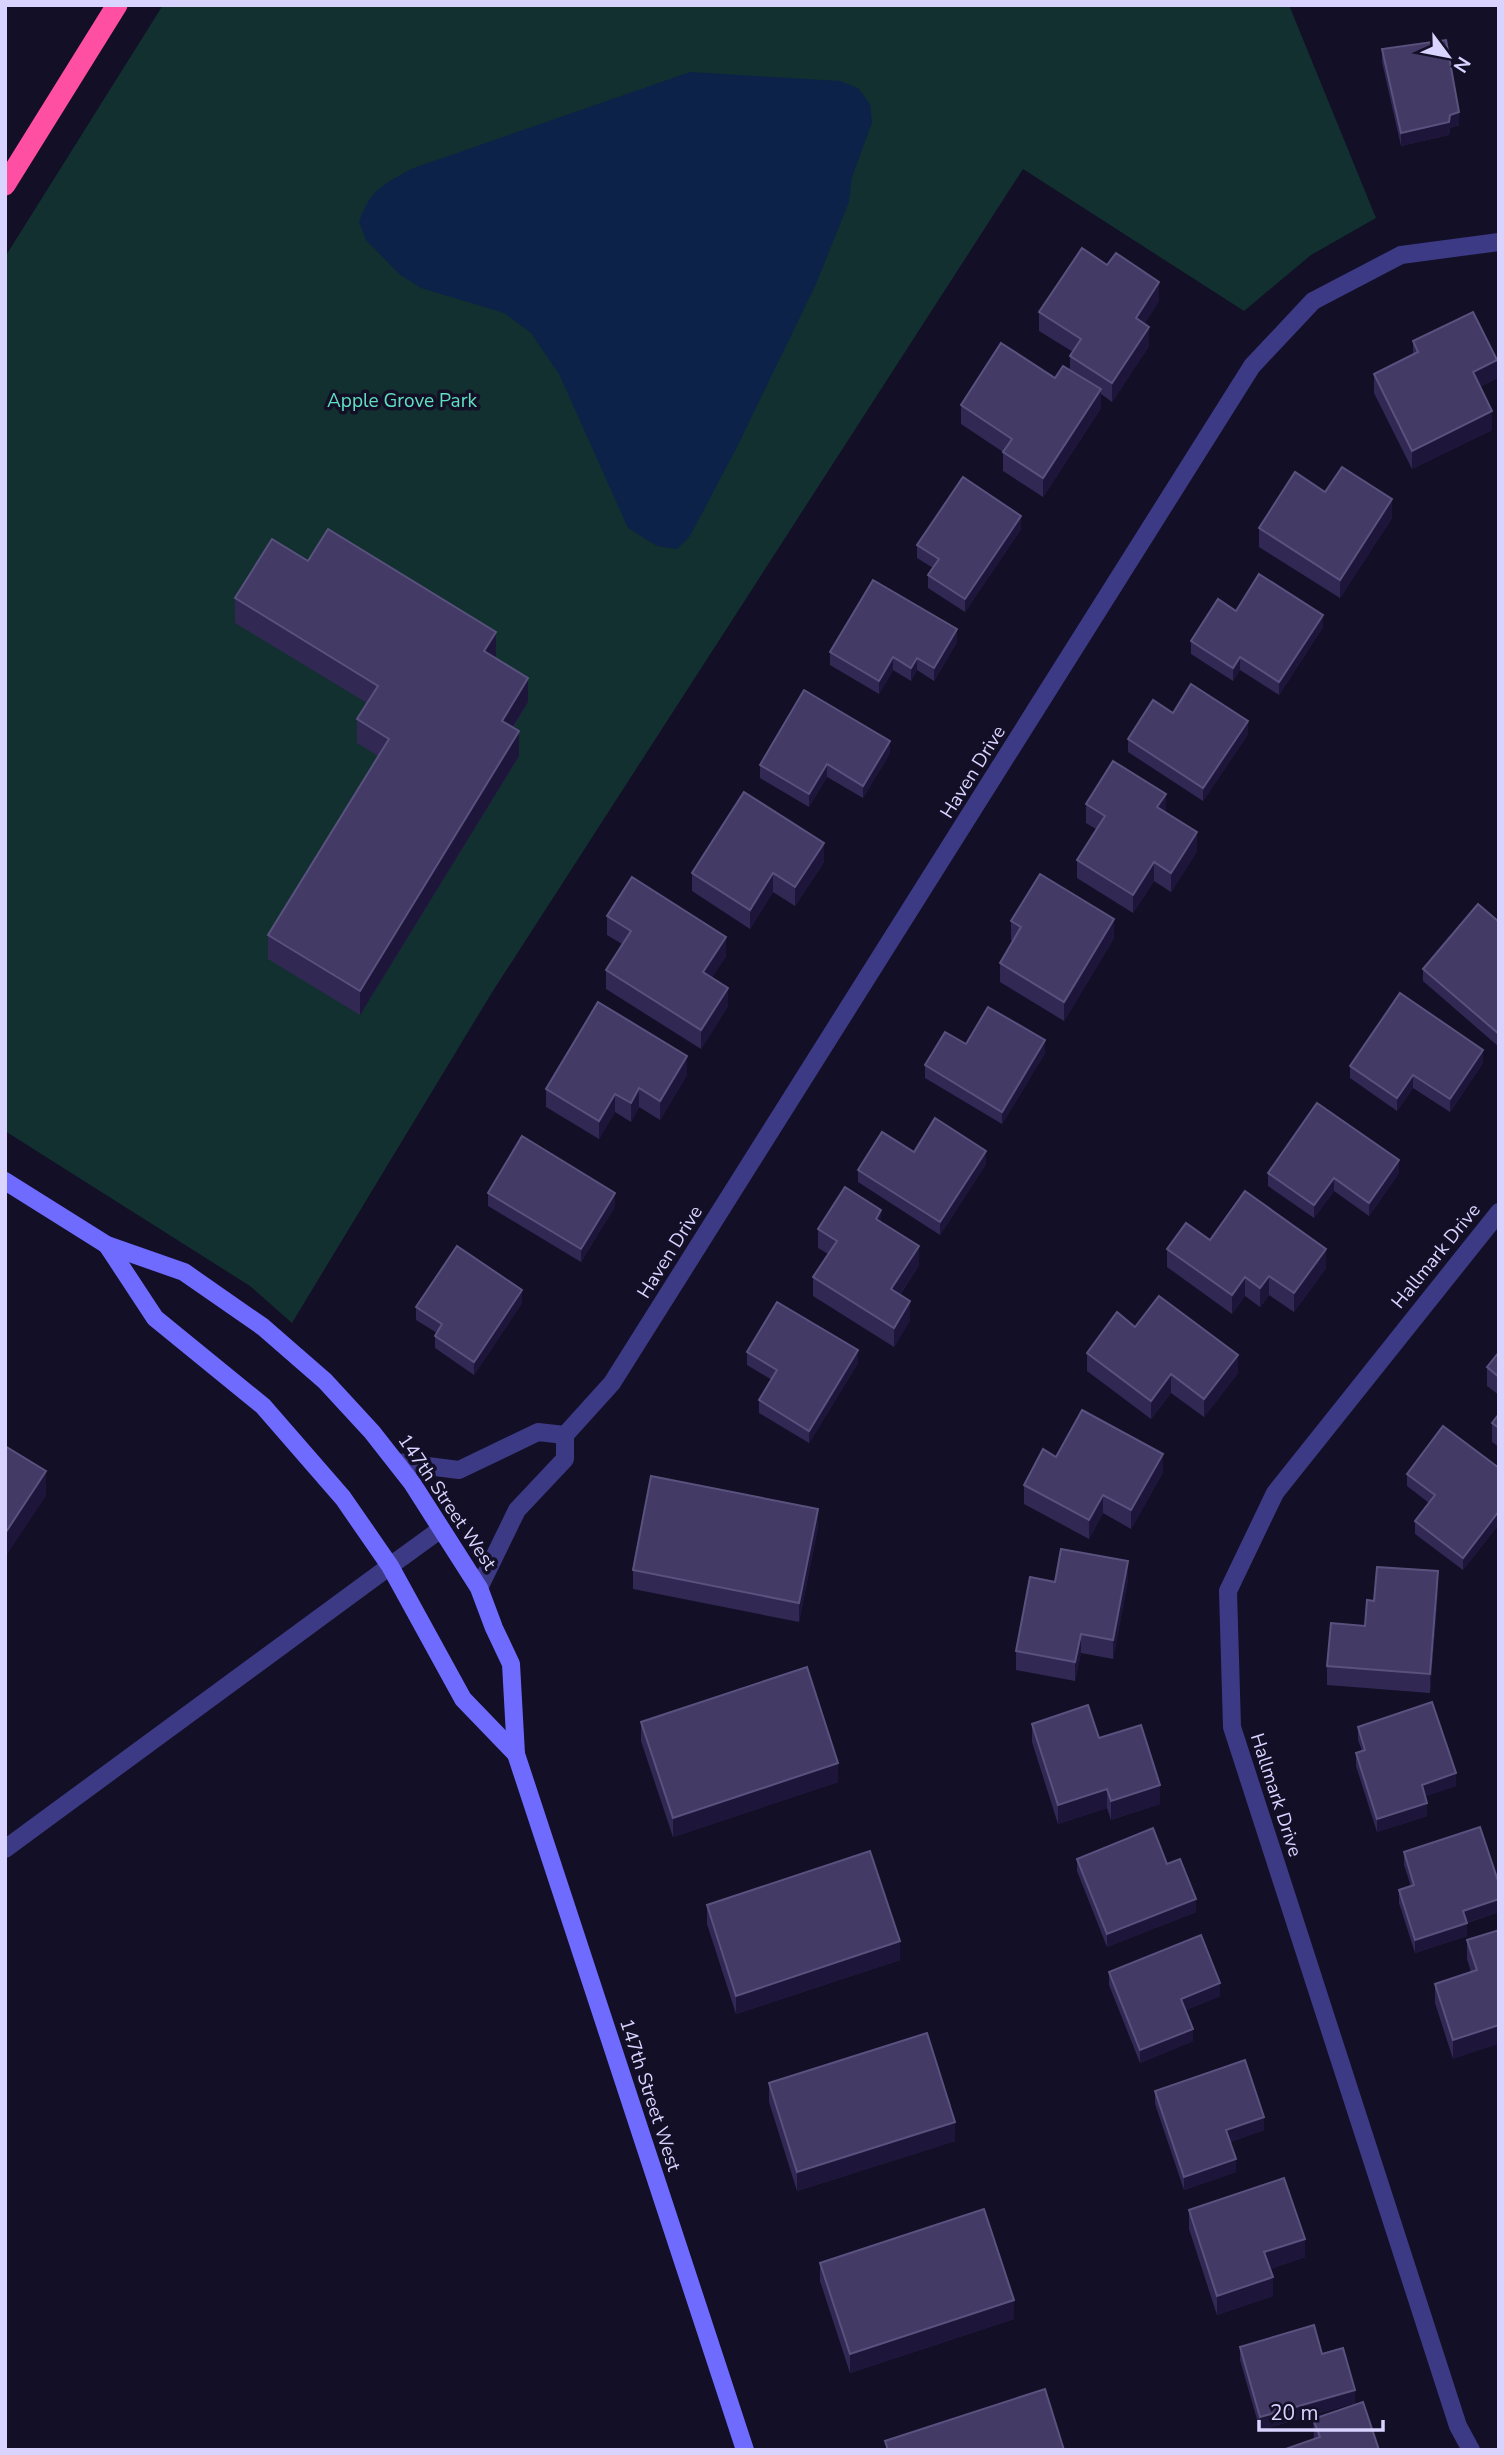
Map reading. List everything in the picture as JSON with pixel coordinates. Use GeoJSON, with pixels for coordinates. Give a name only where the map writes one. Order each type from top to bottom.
{"type":"FeatureCollection","features":[{"type":"Feature","properties":{"kind":"highway"},"geometry":{"type":"LineString","coordinates":[[5,185],[117,5]]}},
{"type":"Feature","properties":{"kind":"street","name":"Haven Drive"},"geometry":{"type":"LineString","coordinates":[[479,1588],[517,1510],[565,1460],[565,1435],[612,1383],[1252,366],[1313,301],[1401,255],[1499,242]]}},
{"type":"Feature","properties":{"kind":"street","name":"147th Street West"},"geometry":{"type":"LineString","coordinates":[[5,1181],[107,1245],[184,1272],[263,1327],[326,1381],[396,1462],[479,1588],[511,1664],[516,1754],[745,2450]]}},
{"type":"Feature","properties":{"kind":"street","name":"Hallmark Drive"},"geometry":{"type":"LineString","coordinates":[[1471,2450],[1458,2426],[1231,1727],[1228,1591],[1275,1493],[1499,1212]]}},
{"type":"Feature","properties":{"kind":"street","name":"147th Street West"},"geometry":{"type":"LineString","coordinates":[[107,1245],[155,1318],[263,1406],[343,1498],[390,1566],[463,1699],[516,1754]]}},
{"type":"Feature","properties":{"kind":"street"},"geometry":{"type":"LineString","coordinates":[[396,1462],[459,1470],[538,1432],[565,1435]]}},
{"type":"Feature","properties":{"kind":"street"},"geometry":{"type":"LineString","coordinates":[[5,1849],[442,1529]]}},
{"type":"Feature","properties":{"kind":"green space","name":"Apple Grove Park"},"geometry":{"type":"Polygon","coordinates":[[[163,5],[1289,5],[1376,218],[1311,255],[1244,311],[1023,169],[491,994],[292,1323],[250,1286],[5,1131],[5,257],[163,5]]]}},
{"type":"Feature","properties":{"kind":"water"},"geometry":{"type":"Polygon","coordinates":[[[690,72],[840,81],[858,88],[870,104],[872,123],[852,177],[849,202],[816,284],[738,445],[690,536],[677,549],[657,546],[628,528],[559,374],[531,333],[504,313],[421,288],[399,274],[366,240],[359,222],[373,195],[411,169],[690,72]]]}},
{"type":"Feature","properties":{"kind":"building"},"geometry":{"type":"Polygon","coordinates":[[[1446,40],[1459,112],[1450,115],[1449,122],[1401,133],[1382,49],[1446,40]]]}},
{"type":"Feature","properties":{"kind":"building"},"geometry":{"type":"Polygon","coordinates":[[[1082,248],[1107,265],[1116,253],[1159,282],[1136,318],[1149,327],[1112,383],[1070,356],[1081,339],[1039,312],[1082,248]]]}},
{"type":"Feature","properties":{"kind":"building"},"geometry":{"type":"Polygon","coordinates":[[[1473,312],[1497,360],[1473,372],[1492,411],[1412,451],[1374,374],[1418,352],[1413,341],[1473,312]]]}},
{"type":"Feature","properties":{"kind":"building"},"geometry":{"type":"Polygon","coordinates":[[[1001,343],[1055,378],[1063,366],[1101,389],[1043,478],[1003,452],[1012,439],[961,405],[1001,343]]]}},
{"type":"Feature","properties":{"kind":"building"},"geometry":{"type":"Polygon","coordinates":[[[1342,467],[1392,499],[1340,580],[1259,528],[1295,472],[1325,492],[1342,467]]]}},
{"type":"Feature","properties":{"kind":"building"},"geometry":{"type":"Polygon","coordinates":[[[963,477],[1021,516],[965,599],[928,575],[939,559],[917,545],[963,477]]]}},
{"type":"Feature","properties":{"kind":"building"},"geometry":{"type":"Polygon","coordinates":[[[328,529],[496,632],[484,651],[528,678],[502,721],[519,731],[360,991],[268,935],[389,739],[357,719],[378,686],[235,598],[272,539],[308,561],[328,529]]]}},
{"type":"Feature","properties":{"kind":"building"},"geometry":{"type":"Polygon","coordinates":[[[1259,574],[1323,615],[1279,682],[1240,657],[1233,668],[1191,641],[1218,599],[1236,611],[1259,574]]]}},
{"type":"Feature","properties":{"kind":"building"},"geometry":{"type":"Polygon","coordinates":[[[873,580],[957,629],[934,668],[917,658],[911,668],[893,657],[879,681],[830,652],[873,580]]]}},
{"type":"Feature","properties":{"kind":"building"},"geometry":{"type":"Polygon","coordinates":[[[1191,684],[1248,721],[1203,788],[1128,739],[1153,700],[1173,713],[1191,684]]]}},
{"type":"Feature","properties":{"kind":"building"},"geometry":{"type":"Polygon","coordinates":[[[804,690],[890,741],[863,786],[827,764],[809,794],[760,765],[804,690]]]}},
{"type":"Feature","properties":{"kind":"building"},"geometry":{"type":"Polygon","coordinates":[[[1113,761],[1166,794],[1157,807],[1197,832],[1171,873],[1154,862],[1133,895],[1077,860],[1105,816],[1086,804],[1113,761]]]}},
{"type":"Feature","properties":{"kind":"building"},"geometry":{"type":"Polygon","coordinates":[[[744,792],[824,843],[795,887],[773,873],[750,910],[692,873],[744,792]]]}},
{"type":"Feature","properties":{"kind":"building"},"geometry":{"type":"Polygon","coordinates":[[[1040,874],[1114,919],[1064,1002],[1000,963],[1021,927],[1011,921],[1040,874]]]}},
{"type":"Feature","properties":{"kind":"building"},"geometry":{"type":"Polygon","coordinates":[[[632,877],[726,937],[703,972],[728,988],[701,1030],[606,970],[631,931],[607,916],[632,877]]]}},
{"type":"Feature","properties":{"kind":"building"},"geometry":{"type":"Polygon","coordinates":[[[1478,904],[1499,922],[1499,1034],[1423,969],[1478,904]]]}},
{"type":"Feature","properties":{"kind":"building"},"geometry":{"type":"Polygon","coordinates":[[[1400,993],[1483,1050],[1450,1099],[1413,1075],[1397,1098],[1350,1066],[1400,993]]]}},
{"type":"Feature","properties":{"kind":"building"},"geometry":{"type":"Polygon","coordinates":[[[598,1002],[687,1056],[660,1101],[639,1088],[631,1103],[615,1094],[599,1121],[546,1089],[598,1002]]]}},
{"type":"Feature","properties":{"kind":"building"},"geometry":{"type":"Polygon","coordinates":[[[988,1007],[1045,1040],[1002,1112],[925,1065],[945,1032],[966,1044],[988,1007]]]}},
{"type":"Feature","properties":{"kind":"building"},"geometry":{"type":"Polygon","coordinates":[[[1317,1103],[1399,1160],[1369,1203],[1334,1178],[1314,1205],[1268,1173],[1317,1103]]]}},
{"type":"Feature","properties":{"kind":"building"},"geometry":{"type":"Polygon","coordinates":[[[935,1118],[986,1151],[940,1222],[858,1170],[882,1132],[914,1152],[935,1118]]]}},
{"type":"Feature","properties":{"kind":"building"},"geometry":{"type":"Polygon","coordinates":[[[522,1136],[615,1193],[581,1249],[488,1193],[522,1136]]]}},
{"type":"Feature","properties":{"kind":"building"},"geometry":{"type":"Polygon","coordinates":[[[845,1187],[881,1210],[876,1219],[919,1246],[891,1289],[910,1301],[894,1328],[813,1277],[837,1241],[818,1229],[845,1187]]]}},
{"type":"Feature","properties":{"kind":"building"},"geometry":{"type":"Polygon","coordinates":[[[1245,1191],[1326,1249],[1294,1293],[1269,1276],[1260,1288],[1245,1277],[1232,1295],[1167,1249],[1186,1223],[1210,1240],[1245,1191]]]}},
{"type":"Feature","properties":{"kind":"building"},"geometry":{"type":"Polygon","coordinates":[[[457,1246],[522,1290],[474,1362],[435,1336],[442,1324],[416,1307],[457,1246]]]}},
{"type":"Feature","properties":{"kind":"building"},"geometry":{"type":"Polygon","coordinates":[[[1159,1296],[1238,1355],[1204,1399],[1171,1374],[1151,1401],[1087,1353],[1117,1312],[1135,1327],[1159,1296]]]}},
{"type":"Feature","properties":{"kind":"building"},"geometry":{"type":"Polygon","coordinates":[[[777,1302],[858,1350],[809,1431],[759,1400],[777,1370],[747,1352],[777,1302]]]}},
{"type":"Feature","properties":{"kind":"building"},"geometry":{"type":"Polygon","coordinates":[[[1499,1352],[1499,1377],[1487,1367],[1499,1352]]]}},
{"type":"Feature","properties":{"kind":"building"},"geometry":{"type":"Polygon","coordinates":[[[1082,1410],[1163,1454],[1131,1510],[1103,1495],[1089,1520],[1024,1485],[1043,1449],[1056,1457],[1082,1410]]]}},
{"type":"Feature","properties":{"kind":"building"},"geometry":{"type":"Polygon","coordinates":[[[1499,1414],[1499,1428],[1492,1423],[1499,1414]]]}},
{"type":"Feature","properties":{"kind":"building"},"geometry":{"type":"Polygon","coordinates":[[[1443,1426],[1499,1468],[1499,1511],[1463,1558],[1415,1521],[1435,1495],[1407,1474],[1443,1426]]]}},
{"type":"Feature","properties":{"kind":"building"},"geometry":{"type":"Polygon","coordinates":[[[5,1446],[46,1471],[6,1532],[5,1531],[5,1446]]]}},
{"type":"Feature","properties":{"kind":"building"},"geometry":{"type":"Polygon","coordinates":[[[651,1476],[818,1509],[799,1603],[633,1570],[651,1476]]]}},
{"type":"Feature","properties":{"kind":"building"},"geometry":{"type":"Polygon","coordinates":[[[1061,1549],[1128,1561],[1113,1640],[1081,1634],[1075,1662],[1016,1651],[1030,1577],[1055,1582],[1061,1549]]]}},
{"type":"Feature","properties":{"kind":"building"},"geometry":{"type":"Polygon","coordinates":[[[1377,1567],[1438,1571],[1430,1674],[1327,1666],[1331,1623],[1365,1626],[1367,1600],[1374,1601],[1377,1567]]]}},
{"type":"Feature","properties":{"kind":"building"},"geometry":{"type":"Polygon","coordinates":[[[807,1667],[838,1763],[673,1818],[641,1722],[807,1667]]]}},
{"type":"Feature","properties":{"kind":"building"},"geometry":{"type":"Polygon","coordinates":[[[1432,1702],[1456,1773],[1422,1785],[1427,1803],[1377,1819],[1356,1753],[1365,1750],[1358,1727],[1432,1702]]]}},
{"type":"Feature","properties":{"kind":"building"},"geometry":{"type":"Polygon","coordinates":[[[1088,1705],[1099,1738],[1141,1725],[1160,1785],[1111,1801],[1107,1789],[1058,1805],[1032,1724],[1088,1705]]]}},
{"type":"Feature","properties":{"kind":"building"},"geometry":{"type":"Polygon","coordinates":[[[1480,1827],[1499,1884],[1499,1899],[1463,1911],[1467,1923],[1415,1940],[1399,1890],[1414,1885],[1404,1852],[1480,1827]]]}},
{"type":"Feature","properties":{"kind":"building"},"geometry":{"type":"Polygon","coordinates":[[[1153,1828],[1167,1864],[1180,1859],[1196,1899],[1107,1934],[1077,1859],[1153,1828]]]}},
{"type":"Feature","properties":{"kind":"building"},"geometry":{"type":"Polygon","coordinates":[[[870,1851],[900,1941],[736,1996],[707,1905],[870,1851]]]}},
{"type":"Feature","properties":{"kind":"building"},"geometry":{"type":"Polygon","coordinates":[[[1499,1930],[1499,2025],[1453,2040],[1435,1984],[1477,1970],[1467,1940],[1499,1930]]]}},
{"type":"Feature","properties":{"kind":"building"},"geometry":{"type":"Polygon","coordinates":[[[1201,1935],[1220,1983],[1181,1999],[1193,2029],[1140,2050],[1109,1972],[1201,1935]]]}},
{"type":"Feature","properties":{"kind":"building"},"geometry":{"type":"Polygon","coordinates":[[[927,2033],[955,2122],[797,2172],[769,2083],[927,2033]]]}},
{"type":"Feature","properties":{"kind":"building"},"geometry":{"type":"Polygon","coordinates":[[[1245,2060],[1264,2117],[1226,2130],[1236,2159],[1184,2177],[1155,2091],[1245,2060]]]}},
{"type":"Feature","properties":{"kind":"building"},"geometry":{"type":"Polygon","coordinates":[[[1284,2178],[1305,2239],[1264,2252],[1273,2277],[1217,2296],[1189,2210],[1284,2178]]]}},
{"type":"Feature","properties":{"kind":"building"},"geometry":{"type":"Polygon","coordinates":[[[984,2209],[1014,2300],[850,2354],[820,2263],[984,2209]]]}},
{"type":"Feature","properties":{"kind":"building"},"geometry":{"type":"Polygon","coordinates":[[[1314,2325],[1322,2354],[1343,2348],[1355,2390],[1260,2417],[1240,2347],[1314,2325]]]}},
{"type":"Feature","properties":{"kind":"building"},"geometry":{"type":"Polygon","coordinates":[[[1045,2389],[1064,2450],[888,2450],[885,2441],[1045,2389]]]}},
{"type":"Feature","properties":{"kind":"building"},"geometry":{"type":"Polygon","coordinates":[[[1363,2402],[1379,2450],[1283,2450],[1320,2437],[1313,2419],[1363,2402]]]}}]}
